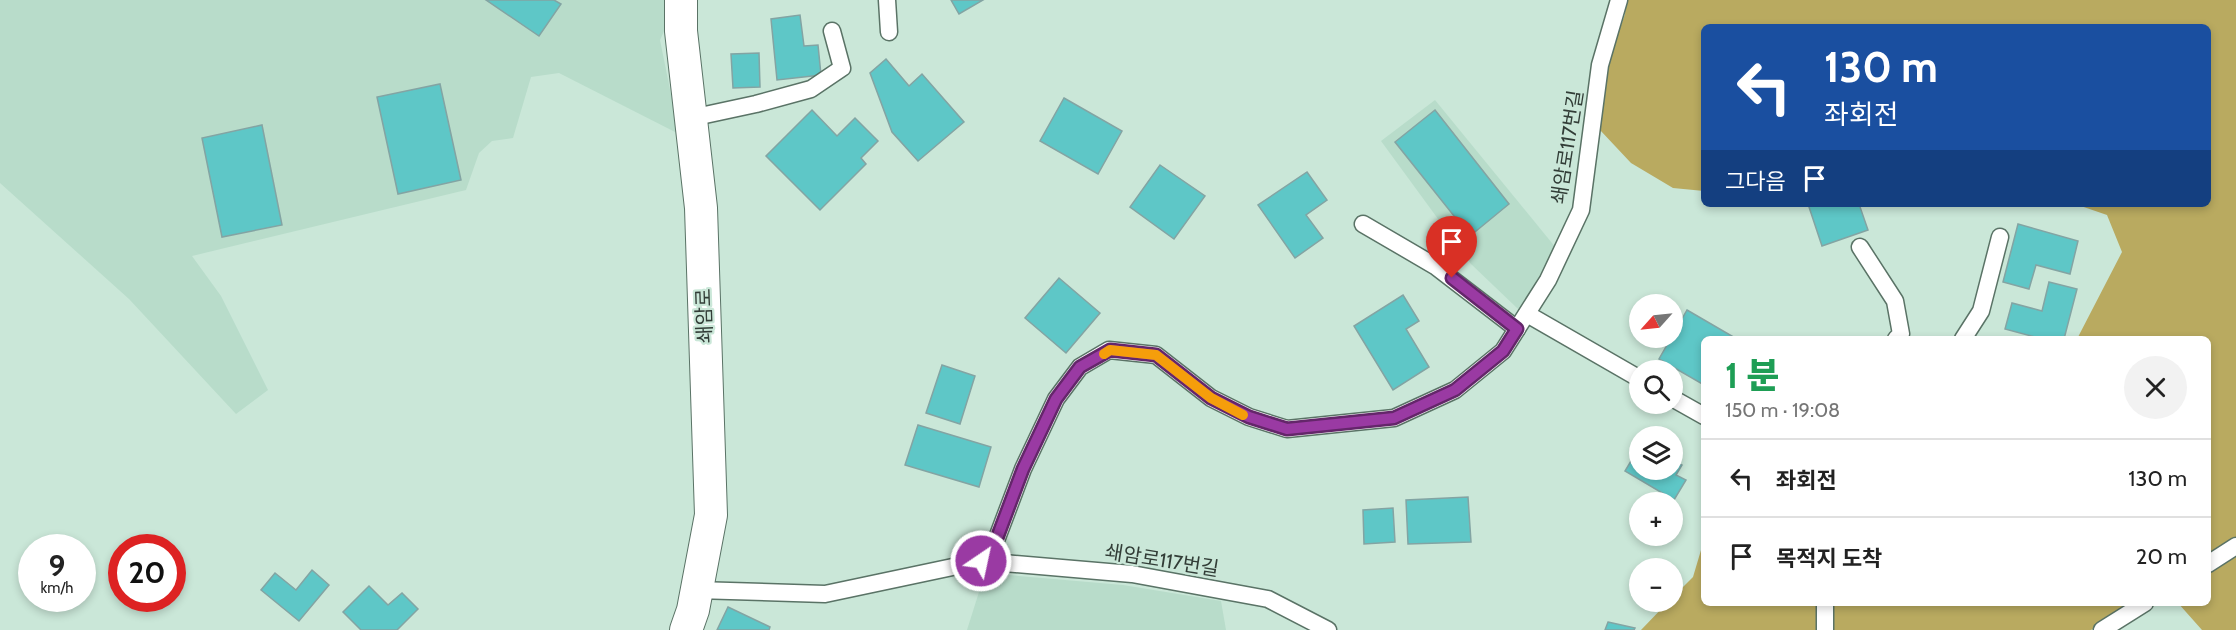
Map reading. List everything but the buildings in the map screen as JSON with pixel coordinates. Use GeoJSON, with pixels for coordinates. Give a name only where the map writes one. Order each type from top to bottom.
{"type":"FeatureCollection","features":[{"type":"Feature","properties":{"kind":"street","name":"쇄암로"},"geometry":{"type":"LineString","coordinates":[[681,0],[681,31],[700,208],[711,515],[687,630]]}},
{"type":"Feature","properties":{"kind":"lane"},"geometry":{"type":"LineString","coordinates":[[887,0],[889,32]]}},
{"type":"Feature","properties":{"kind":"lane","name":"쇄암로117번길"},"geometry":{"type":"LineString","coordinates":[[981,561],[997,538],[1023,469],[1056,399],[1080,367],[1110,350],[1156,355],[1211,398],[1249,417],[1287,429],[1394,418],[1455,390],[1503,351],[1548,280],[1581,210],[1600,65],[1619,0]]}},
{"type":"Feature","properties":{"kind":"lane"},"geometry":{"type":"LineString","coordinates":[[691,117],[756,104],[811,89],[842,68],[832,31]]}},
{"type":"Feature","properties":{"kind":"lane"},"geometry":{"type":"LineString","coordinates":[[1363,224],[1435,266],[1517,329]]}},
{"type":"Feature","properties":{"kind":"lane"},"geometry":{"type":"LineString","coordinates":[[1965,336],[1981,312],[2000,237]]}},
{"type":"Feature","properties":{"kind":"lane"},"geometry":{"type":"LineString","coordinates":[[1860,247],[1895,302],[1901,334],[1899,336]]}},
{"type":"Feature","properties":{"kind":"lane"},"geometry":{"type":"LineString","coordinates":[[1527,314],[1629,373]]}},
{"type":"Feature","properties":{"kind":"lane"},"geometry":{"type":"LineString","coordinates":[[1683,404],[1701,414]]}},
{"type":"Feature","properties":{"kind":"lane"},"geometry":{"type":"LineString","coordinates":[[2211,562],[2236,546]]}},
{"type":"Feature","properties":{"kind":"lane","name":"쇄암로117번길"},"geometry":{"type":"LineString","coordinates":[[696,590],[825,594],[981,561],[1132,574],[1268,599],[1328,630]]}},
{"type":"Feature","properties":{"kind":"lane"},"geometry":{"type":"LineString","coordinates":[[1825,606],[1826,630]]}},
{"type":"Feature","properties":{"kind":"lane"},"geometry":{"type":"LineString","coordinates":[[2102,630],[2140,606]]}},
{"type":"Feature","properties":{"kind":"shaded area"},"geometry":{"type":"Polygon","coordinates":[[[0,0],[668,0],[668,22],[660,40],[679,134],[559,73],[531,77],[513,138],[492,141],[479,153],[466,190],[192,256],[221,296],[268,390],[236,414],[129,299],[0,183],[0,0]]]}},
{"type":"Feature","properties":{"kind":"shaded area"},"geometry":{"type":"Polygon","coordinates":[[[1626,0],[2236,0],[2236,630],[2202,630],[2181,606],[2211,606],[2211,336],[2079,336],[2122,252],[2107,215],[2084,207],[2211,207],[2211,24],[1701,24],[1701,191],[1673,188],[1631,163],[1600,130],[1606,69],[1625,14],[1626,0]]]}},
{"type":"Feature","properties":{"kind":"shaded area"},"geometry":{"type":"Polygon","coordinates":[[[1435,100],[1556,248],[1527,314],[1517,308],[1471,264],[1381,141],[1435,100]]]}},
{"type":"Feature","properties":{"kind":"shaded area"},"geometry":{"type":"Polygon","coordinates":[[[1701,550],[1701,606],[2127,606],[2091,630],[1641,630],[1658,612],[1683,612],[1683,587],[1693,577],[1701,550]]]}},
{"type":"Feature","properties":{"kind":"shaded area"},"geometry":{"type":"Polygon","coordinates":[[[985,573],[1123,585],[1221,601],[1226,630],[967,630],[985,573]]]}},
{"type":"Feature","properties":{"kind":"slow traffic"},"geometry":{"type":"LineString","coordinates":[[1104,354],[1110,350],[1156,355],[1211,398],[1243,415]]}},
{"type":"Feature","properties":{"kind":"route"},"geometry":{"type":"LineString","coordinates":[[981,561],[997,538],[1023,469],[1056,399],[1080,367],[1110,350],[1156,355],[1211,398],[1249,417],[1287,429],[1394,418],[1455,390],[1503,351],[1517,329],[1452,278]]}}]}
